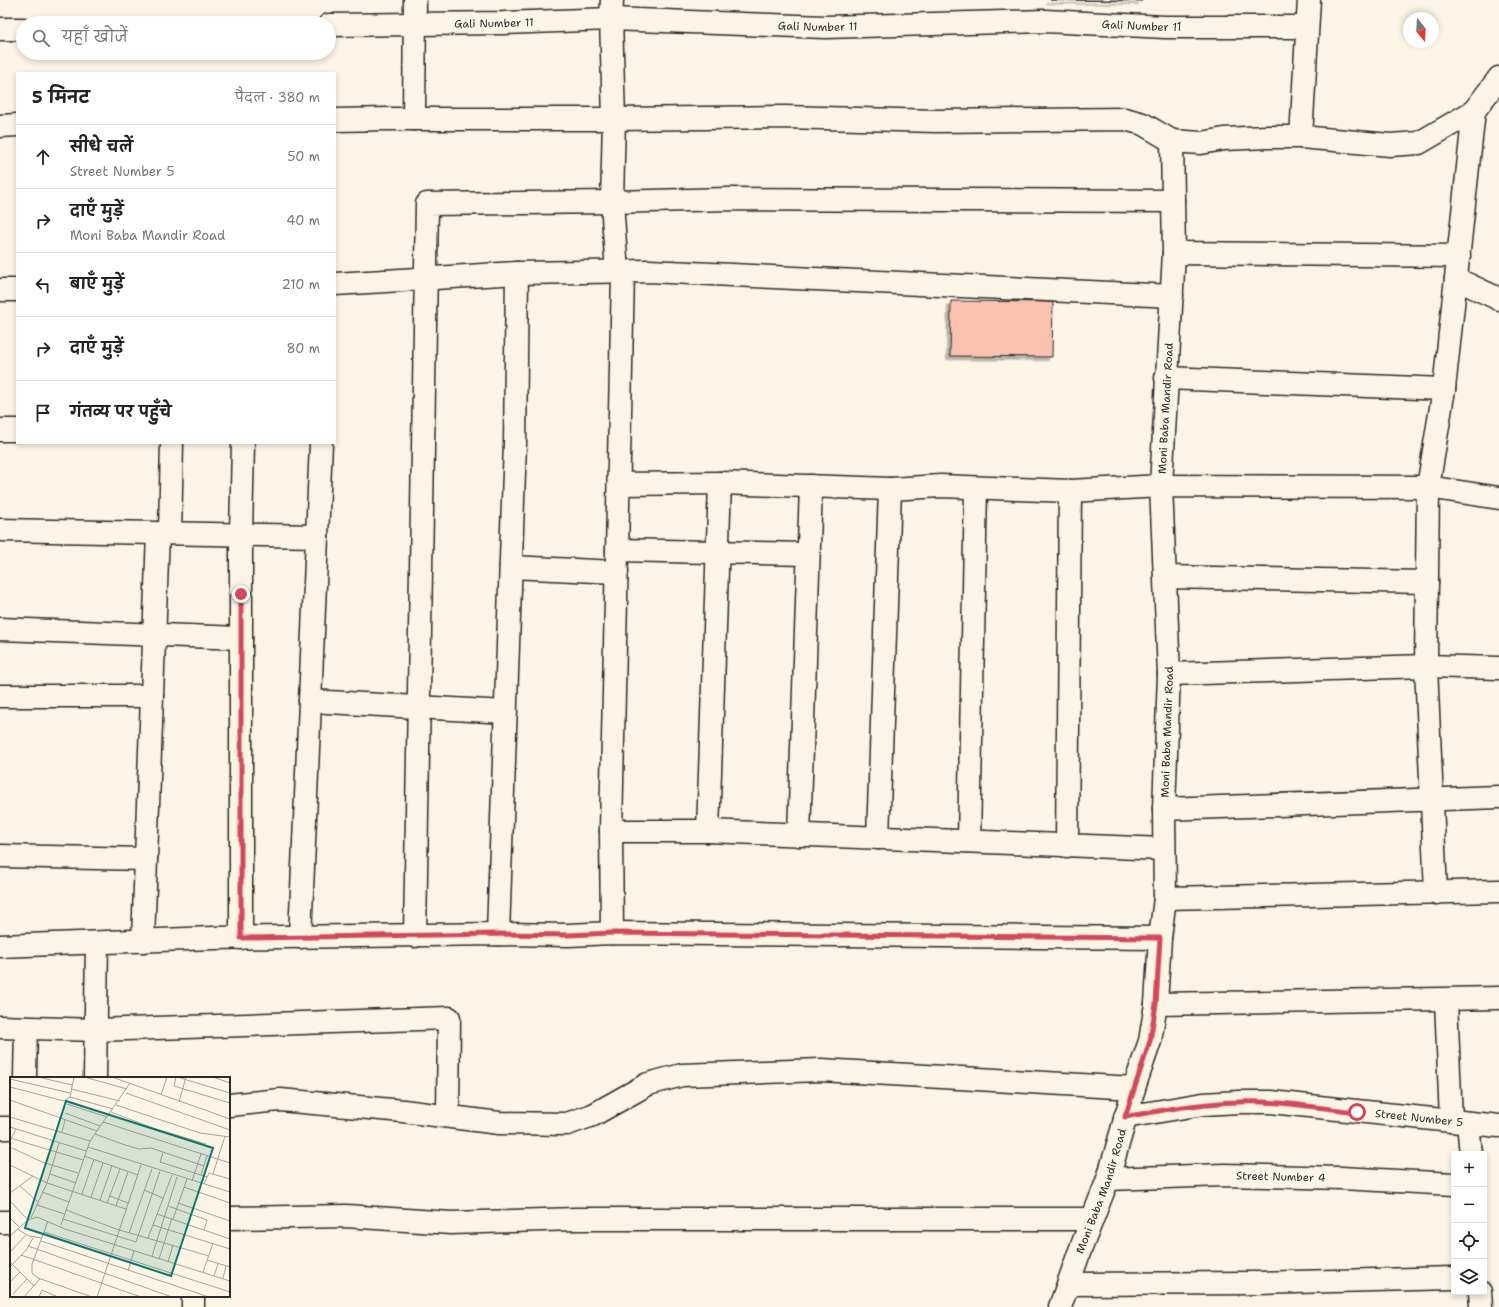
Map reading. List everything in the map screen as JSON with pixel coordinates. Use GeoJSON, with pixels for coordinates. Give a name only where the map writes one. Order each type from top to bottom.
{"type":"FeatureCollection","features":[{"type":"Feature","properties":{"kind":"street"},"geometry":{"type":"LineString","coordinates":[[414,118],[415,0]]}},
{"type":"Feature","properties":{"kind":"street"},"geometry":{"type":"LineString","coordinates":[[1301,137],[1309,0]]}},
{"type":"Feature","properties":{"kind":"street"},"geometry":{"type":"LineString","coordinates":[[612,10],[614,119],[612,202],[617,272]]}},
{"type":"Feature","properties":{"kind":"street","name":"Gali Number 11"},"geometry":{"type":"LineString","coordinates":[[336,25],[504,23],[612,10],[825,27],[1046,21],[1165,27],[1307,27]]}},
{"type":"Feature","properties":{"kind":"street"},"geometry":{"type":"LineString","coordinates":[[0,29],[16,29]]}},
{"type":"Feature","properties":{"kind":"street"},"geometry":{"type":"LineString","coordinates":[[336,120],[414,118],[614,119],[784,117],[936,121],[1125,119],[1143,124],[1172,141],[1200,143],[1224,139],[1301,137],[1390,145],[1419,143],[1474,112],[1497,86]]}},
{"type":"Feature","properties":{"kind":"street"},"geometry":{"type":"LineString","coordinates":[[1436,892],[1426,666],[1428,488],[1444,389],[1474,112]]}},
{"type":"Feature","properties":{"kind":"street"},"geometry":{"type":"LineString","coordinates":[[0,126],[16,125]]}},
{"type":"Feature","properties":{"kind":"street","name":"Moni Baba Mandir Road"},"geometry":{"type":"LineString","coordinates":[[1060,1307],[1108,1180],[1125,1117],[1150,1041],[1156,1004],[1160,938],[1165,898],[1164,808],[1169,674],[1161,486],[1174,253],[1172,141]]}},
{"type":"Feature","properties":{"kind":"street"},"geometry":{"type":"LineString","coordinates":[[415,936],[428,204],[787,199],[1173,201]]}},
{"type":"Feature","properties":{"kind":"street"},"geometry":{"type":"LineString","coordinates":[[1174,253],[1459,256]]}},
{"type":"Feature","properties":{"kind":"street"},"geometry":{"type":"LineString","coordinates":[[336,284],[517,273],[649,271],[1172,296]]}},
{"type":"Feature","properties":{"kind":"street"},"geometry":{"type":"LineString","coordinates":[[612,933],[611,831],[623,274],[617,272]]}},
{"type":"Feature","properties":{"kind":"street"},"geometry":{"type":"LineString","coordinates":[[498,934],[515,442],[517,273]]}},
{"type":"Feature","properties":{"kind":"street"},"geometry":{"type":"LineString","coordinates":[[1456,279],[1499,299]]}},
{"type":"Feature","properties":{"kind":"street"},"geometry":{"type":"LineString","coordinates":[[0,290],[16,290]]}},
{"type":"Feature","properties":{"kind":"street"},"geometry":{"type":"LineString","coordinates":[[1166,378],[1444,389]]}},
{"type":"Feature","properties":{"kind":"street"},"geometry":{"type":"LineString","coordinates":[[0,430],[16,430]]}},
{"type":"Feature","properties":{"kind":"street"},"geometry":{"type":"LineString","coordinates":[[143,941],[154,634],[172,444]]}},
{"type":"Feature","properties":{"kind":"street"},"geometry":{"type":"LineString","coordinates":[[241,938],[241,535],[243,444]]}},
{"type":"Feature","properties":{"kind":"street"},"geometry":{"type":"LineString","coordinates":[[300,938],[316,536],[321,475],[321,444]]}},
{"type":"Feature","properties":{"kind":"street"},"geometry":{"type":"LineString","coordinates":[[619,484],[720,483],[890,489],[941,486],[1070,491],[1161,486],[1428,488],[1499,498]]}},
{"type":"Feature","properties":{"kind":"street"},"geometry":{"type":"LineString","coordinates":[[708,831],[720,483]]}},
{"type":"Feature","properties":{"kind":"street"},"geometry":{"type":"LineString","coordinates":[[799,835],[811,486]]}},
{"type":"Feature","properties":{"kind":"street"},"geometry":{"type":"LineString","coordinates":[[969,841],[976,488]]}},
{"type":"Feature","properties":{"kind":"street"},"geometry":{"type":"LineString","coordinates":[[878,838],[890,489]]}},
{"type":"Feature","properties":{"kind":"street"},"geometry":{"type":"LineString","coordinates":[[1066,846],[1070,491]]}},
{"type":"Feature","properties":{"kind":"street"},"geometry":{"type":"LineString","coordinates":[[0,530],[316,536]]}},
{"type":"Feature","properties":{"kind":"street"},"geometry":{"type":"LineString","coordinates":[[617,550],[808,554]]}},
{"type":"Feature","properties":{"kind":"street"},"geometry":{"type":"LineString","coordinates":[[511,567],[617,572]]}},
{"type":"Feature","properties":{"kind":"street"},"geometry":{"type":"LineString","coordinates":[[1165,577],[1427,582]]}},
{"type":"Feature","properties":{"kind":"street"},"geometry":{"type":"LineString","coordinates":[[0,629],[241,638]]}},
{"type":"Feature","properties":{"kind":"street"},"geometry":{"type":"LineString","coordinates":[[1169,674],[1426,666],[1499,668]]}},
{"type":"Feature","properties":{"kind":"street"},"geometry":{"type":"LineString","coordinates":[[0,696],[152,696]]}},
{"type":"Feature","properties":{"kind":"street"},"geometry":{"type":"LineString","coordinates":[[310,701],[506,712]]}},
{"type":"Feature","properties":{"kind":"street"},"geometry":{"type":"LineString","coordinates":[[1164,808],[1499,797]]}},
{"type":"Feature","properties":{"kind":"street"},"geometry":{"type":"LineString","coordinates":[[611,831],[708,831],[1164,849]]}},
{"type":"Feature","properties":{"kind":"street"},"geometry":{"type":"LineString","coordinates":[[0,856],[146,859]]}},
{"type":"Feature","properties":{"kind":"street"},"geometry":{"type":"LineString","coordinates":[[1165,898],[1499,891]]}},
{"type":"Feature","properties":{"kind":"street"},"geometry":{"type":"LineString","coordinates":[[0,946],[241,938],[498,934],[568,935],[612,933],[1160,938]]}},
{"type":"Feature","properties":{"kind":"street"},"geometry":{"type":"LineString","coordinates":[[95,1077],[97,943]]}},
{"type":"Feature","properties":{"kind":"street"},"geometry":{"type":"LineString","coordinates":[[1156,1004],[1499,998]]}},
{"type":"Feature","properties":{"kind":"street"},"geometry":{"type":"LineString","coordinates":[[1446,1000],[1460,1122],[1470,1151]]}},
{"type":"Feature","properties":{"kind":"street"},"geometry":{"type":"LineString","coordinates":[[0,1027],[96,1030],[449,1018],[448,1116]]}},
{"type":"Feature","properties":{"kind":"street"},"geometry":{"type":"LineString","coordinates":[[25,1077],[26,1028]]}},
{"type":"Feature","properties":{"kind":"street"},"geometry":{"type":"LineString","coordinates":[[230,1105],[280,1100],[448,1116],[499,1123],[567,1124],[593,1115],[648,1084],[682,1075],[822,1070],[1134,1088]]}},
{"type":"Feature","properties":{"kind":"street","name":"Street Number 5"},"geometry":{"type":"LineString","coordinates":[[1125,1117],[1203,1104],[1271,1102],[1499,1126]]}},
{"type":"Feature","properties":{"kind":"street","name":"Street Number 4"},"geometry":{"type":"LineString","coordinates":[[1108,1180],[1224,1176],[1341,1178],[1451,1184]]}},
{"type":"Feature","properties":{"kind":"street"},"geometry":{"type":"LineString","coordinates":[[230,1218],[346,1216],[451,1223],[576,1219],[1092,1219]]}},
{"type":"Feature","properties":{"kind":"street"},"geometry":{"type":"LineString","coordinates":[[1069,1284],[1256,1283],[1451,1278]]}},
{"type":"Feature","properties":{"kind":"street"},"geometry":{"type":"LineString","coordinates":[[1480,1295],[1481,1307]]}},
{"type":"Feature","properties":{"kind":"building"},"geometry":{"type":"Polygon","coordinates":[[[1050,0],[1142,0],[1142,1],[1050,0]]]}},
{"type":"Feature","properties":{"kind":"building"},"geometry":{"type":"Polygon","coordinates":[[[951,301],[1053,302],[1052,357],[950,356],[951,301]]]}},
{"type":"Feature","properties":{"kind":"route"},"geometry":{"type":"LineString","coordinates":[[241,594],[241,938],[498,934],[568,935],[612,933],[1160,938],[1156,1004],[1150,1041],[1125,1117],[1203,1104],[1239,1102],[1271,1102],[1357,1112]]}}]}
